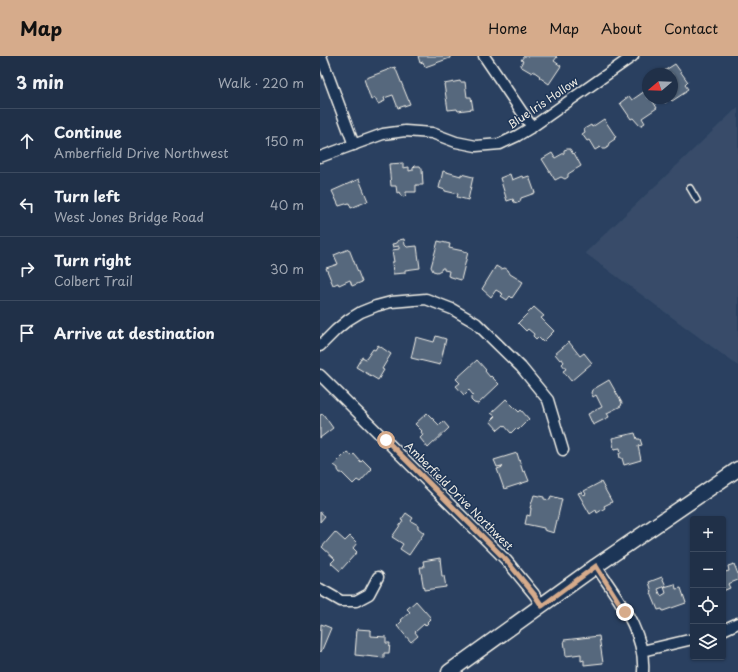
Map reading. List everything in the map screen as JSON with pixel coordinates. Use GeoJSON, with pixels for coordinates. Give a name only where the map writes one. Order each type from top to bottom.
{"type":"FeatureCollection","features":[{"type":"Feature","properties":{"kind":"street"},"geometry":{"type":"LineString","coordinates":[[321,56],[354,145]]}},
{"type":"Feature","properties":{"kind":"street"},"geometry":{"type":"LineString","coordinates":[[484,56],[532,127]]}},
{"type":"Feature","properties":{"kind":"street","name":"Blue Iris Hollow"},"geometry":{"type":"LineString","coordinates":[[320,158],[383,134],[405,131],[432,133],[456,142],[476,146],[500,144],[532,127],[632,56]]}},
{"type":"Feature","properties":{"kind":"street"},"geometry":{"type":"LineString","coordinates":[[320,346],[348,320],[376,306],[391,302],[426,299],[452,309],[476,323],[521,367],[548,400],[563,450]]}},
{"type":"Feature","properties":{"kind":"street","name":"Amberfield Drive Northwest"},"geometry":{"type":"LineString","coordinates":[[320,375],[506,560],[542,606]]}},
{"type":"Feature","properties":{"kind":"street"},"geometry":{"type":"LineString","coordinates":[[449,672],[596,566],[738,469]]}},
{"type":"Feature","properties":{"kind":"street"},"geometry":{"type":"LineString","coordinates":[[596,566],[633,625],[642,651],[643,672]]}},
{"type":"Feature","properties":{"kind":"street"},"geometry":{"type":"LineString","coordinates":[[320,589],[341,601],[356,601],[369,594],[378,577]]}},
{"type":"Feature","properties":{"kind":"street"},"geometry":{"type":"LineString","coordinates":[[726,629],[738,623]]}},
{"type":"Feature","properties":{"kind":"street"},"geometry":{"type":"LineString","coordinates":[[642,651],[690,640]]}},
{"type":"Feature","properties":{"kind":"lane"},"geometry":{"type":"LineString","coordinates":[[690,188],[698,200]]}},
{"type":"Feature","properties":{"kind":"shaded area"},"geometry":{"type":"Polygon","coordinates":[[[738,107],[738,366],[585,253],[738,107]]]}},
{"type":"Feature","properties":{"kind":"building"},"geometry":{"type":"Polygon","coordinates":[[[418,56],[450,56],[450,58],[425,67],[423,62],[420,63],[418,56]]]}},
{"type":"Feature","properties":{"kind":"building"},"geometry":{"type":"Polygon","coordinates":[[[524,56],[556,56],[557,57],[554,61],[561,66],[549,84],[533,71],[532,73],[520,66],[523,61],[521,60],[524,56]]]}},
{"type":"Feature","properties":{"kind":"building"},"geometry":{"type":"Polygon","coordinates":[[[675,64],[678,68],[669,68],[675,64]]]}},
{"type":"Feature","properties":{"kind":"building"},"geometry":{"type":"Polygon","coordinates":[[[395,67],[410,104],[398,108],[393,95],[384,98],[385,101],[378,104],[375,98],[371,100],[364,79],[395,67]]]}},
{"type":"Feature","properties":{"kind":"building"},"geometry":{"type":"Polygon","coordinates":[[[678,68],[688,82],[685,85],[688,89],[685,91],[686,92],[678,97],[678,68]]]}},
{"type":"Feature","properties":{"kind":"building"},"geometry":{"type":"Polygon","coordinates":[[[460,81],[465,82],[467,97],[471,97],[473,109],[458,111],[457,109],[448,110],[444,84],[460,81]]]}},
{"type":"Feature","properties":{"kind":"building"},"geometry":{"type":"Polygon","coordinates":[[[642,93],[642,104],[655,104],[657,108],[642,118],[645,123],[640,126],[633,118],[631,119],[620,103],[629,96],[632,100],[642,93]]]}},
{"type":"Feature","properties":{"kind":"building"},"geometry":{"type":"Polygon","coordinates":[[[604,119],[616,137],[605,149],[600,147],[595,150],[589,140],[587,141],[582,134],[585,132],[584,129],[591,125],[592,127],[604,119]]]}},
{"type":"Feature","properties":{"kind":"building"},"geometry":{"type":"Polygon","coordinates":[[[570,149],[573,154],[574,153],[581,166],[568,174],[568,177],[565,179],[561,177],[555,180],[542,159],[552,153],[555,158],[564,153],[564,150],[570,149]]]}},
{"type":"Feature","properties":{"kind":"building"},"geometry":{"type":"Polygon","coordinates":[[[403,163],[403,168],[409,167],[409,171],[413,170],[415,166],[420,166],[422,169],[423,185],[416,185],[416,192],[406,192],[404,197],[401,196],[399,192],[397,193],[396,186],[391,186],[389,164],[403,163]]]}},
{"type":"Feature","properties":{"kind":"building"},"geometry":{"type":"Polygon","coordinates":[[[443,171],[461,176],[461,174],[473,177],[468,200],[457,197],[458,194],[439,188],[443,171]]]}},
{"type":"Feature","properties":{"kind":"building"},"geometry":{"type":"Polygon","coordinates":[[[510,174],[512,180],[522,176],[523,178],[529,176],[535,193],[521,198],[520,202],[517,203],[514,202],[513,199],[507,201],[500,178],[510,174]]]}},
{"type":"Feature","properties":{"kind":"building"},"geometry":{"type":"Polygon","coordinates":[[[359,179],[368,201],[351,208],[349,203],[339,206],[332,191],[359,179]]]}},
{"type":"Feature","properties":{"kind":"building"},"geometry":{"type":"Polygon","coordinates":[[[404,239],[407,247],[417,246],[420,268],[405,270],[405,273],[393,274],[392,262],[394,262],[392,250],[399,249],[399,246],[393,247],[392,244],[404,239]]]}},
{"type":"Feature","properties":{"kind":"building"},"geometry":{"type":"Polygon","coordinates":[[[438,241],[450,244],[449,248],[468,252],[461,280],[448,276],[449,271],[444,270],[444,268],[437,272],[433,271],[431,267],[438,241]]]}},
{"type":"Feature","properties":{"kind":"building"},"geometry":{"type":"Polygon","coordinates":[[[349,249],[362,282],[352,286],[350,280],[339,285],[338,283],[333,285],[326,268],[338,264],[334,255],[349,249]]]}},
{"type":"Feature","properties":{"kind":"building"},"geometry":{"type":"Polygon","coordinates":[[[496,266],[501,269],[505,268],[510,274],[523,282],[512,298],[510,296],[507,300],[501,296],[503,294],[496,290],[491,297],[482,289],[496,266]]]}},
{"type":"Feature","properties":{"kind":"building"},"geometry":{"type":"Polygon","coordinates":[[[534,307],[544,316],[541,318],[554,331],[543,342],[538,337],[536,339],[533,336],[534,334],[528,329],[526,331],[518,323],[534,307]]]}},
{"type":"Feature","properties":{"kind":"building"},"geometry":{"type":"Polygon","coordinates":[[[436,336],[446,339],[440,365],[411,358],[416,337],[434,342],[436,336]]]}},
{"type":"Feature","properties":{"kind":"building"},"geometry":{"type":"Polygon","coordinates":[[[569,342],[580,356],[584,353],[592,363],[571,381],[563,371],[566,369],[562,364],[564,362],[555,354],[569,342]]]}},
{"type":"Feature","properties":{"kind":"building"},"geometry":{"type":"Polygon","coordinates":[[[378,345],[391,354],[382,369],[384,370],[378,380],[356,367],[362,357],[366,359],[378,345]]]}},
{"type":"Feature","properties":{"kind":"building"},"geometry":{"type":"Polygon","coordinates":[[[477,360],[490,377],[491,376],[499,384],[478,404],[471,400],[473,395],[469,390],[464,395],[456,386],[460,383],[456,379],[477,360]]]}},
{"type":"Feature","properties":{"kind":"building"},"geometry":{"type":"Polygon","coordinates":[[[609,380],[622,403],[621,406],[607,413],[609,417],[593,425],[588,414],[602,407],[596,395],[593,397],[591,393],[592,390],[609,380]]]}},
{"type":"Feature","properties":{"kind":"building"},"geometry":{"type":"Polygon","coordinates":[[[506,399],[519,412],[521,410],[529,419],[518,430],[516,428],[511,433],[504,425],[498,430],[490,421],[495,416],[491,413],[506,399]]]}},
{"type":"Feature","properties":{"kind":"building"},"geometry":{"type":"Polygon","coordinates":[[[427,413],[439,425],[443,421],[449,428],[428,448],[420,438],[423,435],[421,432],[422,431],[415,424],[427,413]]]}},
{"type":"Feature","properties":{"kind":"building"},"geometry":{"type":"Polygon","coordinates":[[[323,414],[333,428],[320,438],[320,415],[323,414]]]}},
{"type":"Feature","properties":{"kind":"building"},"geometry":{"type":"Polygon","coordinates":[[[635,433],[637,439],[640,439],[642,445],[638,446],[641,460],[624,465],[622,458],[620,458],[620,448],[614,449],[612,438],[635,433]]]}},
{"type":"Feature","properties":{"kind":"building"},"geometry":{"type":"Polygon","coordinates":[[[347,452],[352,456],[354,454],[361,462],[363,460],[372,469],[360,482],[357,480],[353,484],[342,473],[340,473],[338,468],[334,465],[347,452]]]}},
{"type":"Feature","properties":{"kind":"building"},"geometry":{"type":"Polygon","coordinates":[[[517,453],[523,472],[525,471],[529,481],[504,489],[497,469],[503,467],[497,467],[494,460],[517,453]]]}},
{"type":"Feature","properties":{"kind":"building"},"geometry":{"type":"Polygon","coordinates":[[[601,482],[612,502],[604,506],[605,508],[597,513],[596,510],[590,514],[578,493],[581,492],[583,495],[586,494],[584,491],[601,482]]]}},
{"type":"Feature","properties":{"kind":"building"},"geometry":{"type":"Polygon","coordinates":[[[534,495],[550,500],[551,496],[562,499],[554,533],[544,530],[544,528],[525,524],[527,515],[530,516],[530,508],[534,495]]]}},
{"type":"Feature","properties":{"kind":"building"},"geometry":{"type":"Polygon","coordinates":[[[320,512],[325,516],[320,522],[320,512]]]}},
{"type":"Feature","properties":{"kind":"building"},"geometry":{"type":"Polygon","coordinates":[[[406,513],[413,518],[411,521],[418,525],[418,528],[424,533],[409,555],[400,549],[403,544],[392,537],[403,521],[401,520],[406,513]]]}},
{"type":"Feature","properties":{"kind":"building"},"geometry":{"type":"Polygon","coordinates":[[[335,532],[345,541],[350,536],[357,543],[353,548],[357,552],[340,571],[331,563],[335,559],[322,547],[335,532]]]}},
{"type":"Feature","properties":{"kind":"building"},"geometry":{"type":"Polygon","coordinates":[[[440,558],[442,576],[444,576],[446,587],[424,590],[420,567],[424,567],[423,561],[440,558]]]}},
{"type":"Feature","properties":{"kind":"building"},"geometry":{"type":"Polygon","coordinates":[[[734,564],[738,574],[738,580],[728,584],[730,588],[726,590],[726,572],[729,571],[728,566],[734,564]]]}},
{"type":"Feature","properties":{"kind":"building"},"geometry":{"type":"Polygon","coordinates":[[[662,577],[666,586],[658,589],[661,596],[666,593],[664,587],[675,584],[676,589],[681,588],[686,603],[663,611],[662,609],[658,610],[651,593],[649,582],[662,577]]]}},
{"type":"Feature","properties":{"kind":"building"},"geometry":{"type":"Polygon","coordinates":[[[416,601],[431,618],[425,626],[424,624],[415,632],[418,636],[411,642],[397,626],[410,612],[407,609],[416,601]]]}},
{"type":"Feature","properties":{"kind":"building"},"geometry":{"type":"Polygon","coordinates":[[[321,624],[331,628],[321,652],[320,651],[321,624]]]}},
{"type":"Feature","properties":{"kind":"building"},"geometry":{"type":"Polygon","coordinates":[[[357,629],[371,630],[371,636],[386,637],[386,643],[390,643],[389,653],[384,653],[384,658],[355,655],[357,629]]]}},
{"type":"Feature","properties":{"kind":"building"},"geometry":{"type":"Polygon","coordinates":[[[599,636],[603,663],[584,665],[584,660],[581,661],[581,654],[566,656],[564,640],[599,636]]]}},
{"type":"Feature","properties":{"kind":"route"},"geometry":{"type":"LineString","coordinates":[[386,440],[506,560],[542,606],[596,566],[625,612]]}}]}
